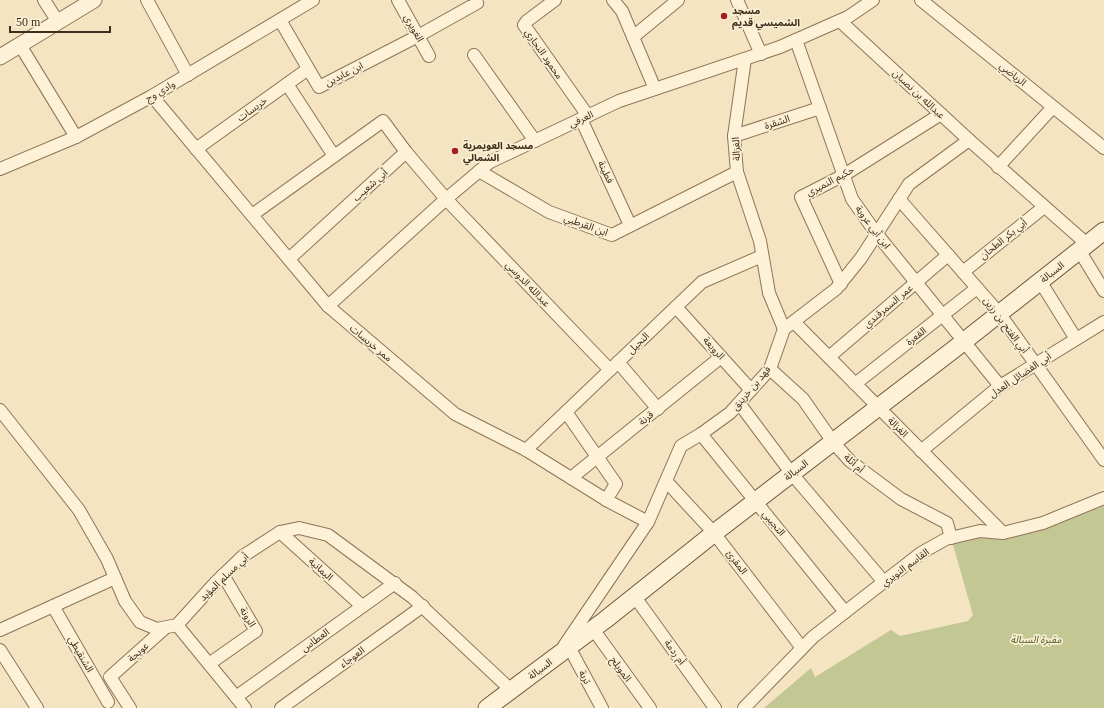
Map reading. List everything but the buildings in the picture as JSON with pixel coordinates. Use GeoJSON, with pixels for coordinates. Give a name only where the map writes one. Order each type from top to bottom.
{"type":"FeatureCollection","features":[{"type":"Feature","properties":{"kind":"main road","name":"السبالة"},"geometry":{"type":"LineString","coordinates":[[494,706],[511,690],[593,629],[714,533],[964,341],[1104,231]]}},
{"type":"Feature","properties":{"kind":"street"},"geometry":{"type":"LineString","coordinates":[[44,0],[58,22]]}},
{"type":"Feature","properties":{"kind":"street"},"geometry":{"type":"LineString","coordinates":[[0,57],[94,0]]}},
{"type":"Feature","properties":{"kind":"street"},"geometry":{"type":"LineString","coordinates":[[147,0],[188,75]]}},
{"type":"Feature","properties":{"kind":"street","name":"وادي وج"},"geometry":{"type":"LineString","coordinates":[[0,169],[76,137],[152,96],[313,0]]}},
{"type":"Feature","properties":{"kind":"street"},"geometry":{"type":"LineString","coordinates":[[418,36],[478,3],[476,0]]}},
{"type":"Feature","properties":{"kind":"street","name":"محمود النجاري"},"geometry":{"type":"LineString","coordinates":[[555,0],[527,21],[524,25],[584,117]]}},
{"type":"Feature","properties":{"kind":"street"},"geometry":{"type":"LineString","coordinates":[[613,0],[622,11],[655,89]]}},
{"type":"Feature","properties":{"kind":"street"},"geometry":{"type":"LineString","coordinates":[[633,37],[678,0]]}},
{"type":"Feature","properties":{"kind":"street"},"geometry":{"type":"LineString","coordinates":[[737,0],[761,54]]}},
{"type":"Feature","properties":{"kind":"street","name":"العرفي"},"geometry":{"type":"LineString","coordinates":[[328,306],[446,199],[490,162],[619,101],[761,54],[796,40],[840,21],[873,0]]}},
{"type":"Feature","properties":{"kind":"street","name":"الرياضي"},"geometry":{"type":"LineString","coordinates":[[921,0],[1104,148]]}},
{"type":"Feature","properties":{"kind":"street","name":"الغويري"},"geometry":{"type":"LineString","coordinates":[[402,1],[429,56]]}},
{"type":"Feature","properties":{"kind":"street","name":"ابن عابدين"},"geometry":{"type":"LineString","coordinates":[[280,20],[319,87],[418,36]]}},
{"type":"Feature","properties":{"kind":"street","name":"عبدالله بن نصبان"},"geometry":{"type":"LineString","coordinates":[[840,21],[969,140],[1044,206],[1083,247],[1104,291]]}},
{"type":"Feature","properties":{"kind":"street","name":"ابن أبي عروبة"},"geometry":{"type":"LineString","coordinates":[[796,40],[852,199],[876,233],[1000,386]]}},
{"type":"Feature","properties":{"kind":"street"},"geometry":{"type":"LineString","coordinates":[[20,45],[76,137]]}},
{"type":"Feature","properties":{"kind":"street"},"geometry":{"type":"LineString","coordinates":[[474,55],[535,141]]}},
{"type":"Feature","properties":{"kind":"street","name":"الغزالة"},"geometry":{"type":"LineString","coordinates":[[745,59],[734,136],[737,172],[760,241],[769,293],[784,329]]}},
{"type":"Feature","properties":{"kind":"street","name":"خريسات"},"geometry":{"type":"LineString","coordinates":[[196,149],[308,69]]}},
{"type":"Feature","properties":{"kind":"street"},"geometry":{"type":"LineString","coordinates":[[287,84],[334,156]]}},
{"type":"Feature","properties":{"kind":"street","name":"ممر خريسات"},"geometry":{"type":"LineString","coordinates":[[152,96],[328,306],[455,414],[526,450],[606,500],[648,522]]}},
{"type":"Feature","properties":{"kind":"street"},"geometry":{"type":"LineString","coordinates":[[998,166],[1053,106]]}},
{"type":"Feature","properties":{"kind":"street","name":"الشقرة"},"geometry":{"type":"LineString","coordinates":[[734,136],[820,108]]}},
{"type":"Feature","properties":{"kind":"street","name":"حكيم النميري"},"geometry":{"type":"LineString","coordinates":[[841,284],[801,197],[844,175],[941,114]]}},
{"type":"Feature","properties":{"kind":"street","name":"فطينة"},"geometry":{"type":"LineString","coordinates":[[584,117],[630,225]]}},
{"type":"Feature","properties":{"kind":"street"},"geometry":{"type":"LineString","coordinates":[[252,215],[383,122],[446,199]]}},
{"type":"Feature","properties":{"kind":"street"},"geometry":{"type":"LineString","coordinates":[[784,329],[810,311],[841,284],[861,258],[909,184],[969,140]]}},
{"type":"Feature","properties":{"kind":"street","name":"أبي شعيب"},"geometry":{"type":"LineString","coordinates":[[289,259],[406,152]]}},
{"type":"Feature","properties":{"kind":"street","name":"ابن القرطبي"},"geometry":{"type":"LineString","coordinates":[[479,171],[549,212],[612,235],[737,172]]}},
{"type":"Feature","properties":{"kind":"street","name":"عبدالله الدوسي"},"geometry":{"type":"LineString","coordinates":[[446,199],[658,408]]}},
{"type":"Feature","properties":{"kind":"street","name":"أبي الفتح بن رزين"},"geometry":{"type":"LineString","coordinates":[[899,199],[999,313],[1104,460]]}},
{"type":"Feature","properties":{"kind":"street","name":"أبي بكر الطحان"},"geometry":{"type":"LineString","coordinates":[[963,272],[1044,206]]}},
{"type":"Feature","properties":{"kind":"street","name":"عمر السمرقندي"},"geometry":{"type":"LineString","coordinates":[[829,357],[948,255]]}},
{"type":"Feature","properties":{"kind":"street","name":"النجيل"},"geometry":{"type":"LineString","coordinates":[[526,450],[702,282],[762,256]]}},
{"type":"Feature","properties":{"kind":"street"},"geometry":{"type":"LineString","coordinates":[[1040,281],[1076,339]]}},
{"type":"Feature","properties":{"kind":"street","name":"القعرة"},"geometry":{"type":"LineString","coordinates":[[855,384],[977,288]]}},
{"type":"Feature","properties":{"kind":"street","name":"الرويعة"},"geometry":{"type":"LineString","coordinates":[[676,307],[751,390]]}},
{"type":"Feature","properties":{"kind":"street","name":"الغزالة"},"geometry":{"type":"LineString","coordinates":[[794,322],[1003,533]]}},
{"type":"Feature","properties":{"kind":"street","name":"أبي الفضائل العدل"},"geometry":{"type":"LineString","coordinates":[[921,451],[1000,386],[1104,322]]}},
{"type":"Feature","properties":{"kind":"street","name":"فهد بن خرينق"},"geometry":{"type":"LineString","coordinates":[[563,651],[648,522],[681,446],[701,434],[730,413],[770,369],[784,329]]}},
{"type":"Feature","properties":{"kind":"street","name":"قرنة"},"geometry":{"type":"LineString","coordinates":[[571,478],[721,357]]}},
{"type":"Feature","properties":{"kind":"street","name":"أم أثلة"},"geometry":{"type":"LineString","coordinates":[[770,369],[802,399],[833,442],[850,461],[901,499],[947,523],[951,538]]}},
{"type":"Feature","properties":{"kind":"street"},"geometry":{"type":"LineString","coordinates":[[739,403],[792,474],[884,582]]}},
{"type":"Feature","properties":{"kind":"street"},"geometry":{"type":"LineString","coordinates":[[0,410],[79,510],[108,560],[125,601],[140,622],[157,629],[178,625],[244,708]]}},
{"type":"Feature","properties":{"kind":"street"},"geometry":{"type":"LineString","coordinates":[[566,412],[616,484],[606,500]]}},
{"type":"Feature","properties":{"kind":"street","name":"التجيبي"},"geometry":{"type":"LineString","coordinates":[[701,434],[845,612]]}},
{"type":"Feature","properties":{"kind":"street","name":"المقرئ"},"geometry":{"type":"LineString","coordinates":[[666,481],[714,533],[802,648]]}},
{"type":"Feature","properties":{"kind":"street","name":"القاسم النويري"},"geometry":{"type":"LineString","coordinates":[[744,708],[813,637],[921,553],[951,538],[980,531],[1003,533],[1043,523],[1104,498]]}},
{"type":"Feature","properties":{"kind":"street","name":"أبي مسلم المؤيد"},"geometry":{"type":"LineString","coordinates":[[178,625],[223,575],[243,556],[280,532],[299,528],[328,534],[395,583],[423,606],[511,690]]}},
{"type":"Feature","properties":{"kind":"street","name":"اليمانية"},"geometry":{"type":"LineString","coordinates":[[280,532],[362,606]]}},
{"type":"Feature","properties":{"kind":"street","name":"الرونة"},"geometry":{"type":"LineString","coordinates":[[209,664],[256,631],[223,575]]}},
{"type":"Feature","properties":{"kind":"street"},"geometry":{"type":"LineString","coordinates":[[0,630],[115,578]]}},
{"type":"Feature","properties":{"kind":"street","name":"العطاس"},"geometry":{"type":"LineString","coordinates":[[236,697],[395,583]]}},
{"type":"Feature","properties":{"kind":"street","name":"أم ردمة"},"geometry":{"type":"LineString","coordinates":[[634,597],[715,708]]}},
{"type":"Feature","properties":{"kind":"street","name":"الشنقيطي"},"geometry":{"type":"LineString","coordinates":[[53,606],[104,705]]}},
{"type":"Feature","properties":{"kind":"street","name":"العوجاء"},"geometry":{"type":"LineString","coordinates":[[283,708],[423,606]]}},
{"type":"Feature","properties":{"kind":"street","name":"عويجة"},"geometry":{"type":"LineString","coordinates":[[121,693],[110,676],[165,628]]}},
{"type":"Feature","properties":{"kind":"street","name":"المويلح"},"geometry":{"type":"LineString","coordinates":[[593,629],[650,708]]}},
{"type":"Feature","properties":{"kind":"street"},"geometry":{"type":"LineString","coordinates":[[0,650],[37,708]]}},
{"type":"Feature","properties":{"kind":"street","name":"تربة"},"geometry":{"type":"LineString","coordinates":[[563,651],[602,708]]}},
{"type":"Feature","properties":{"kind":"street"},"geometry":{"type":"LineString","coordinates":[[104,705],[121,693],[130,708]]}},
{"type":"Feature","properties":{"kind":"green space","name":"مقبرة السبالة"},"geometry":{"type":"Polygon","coordinates":[[[1104,498],[1104,708],[764,708],[811,668],[815,677],[891,630],[900,636],[968,621],[973,615],[951,538],[1003,533],[1104,498]]]}},
{"type":"Feature","properties":{"kind":"place","name":"مسجد الشميسي قديم"},"geometry":{"type":"Point","coordinates":[724,16]}},
{"type":"Feature","properties":{"kind":"place","name":"مسجد العويمرية الشمالي"},"geometry":{"type":"Point","coordinates":[455,151]}}]}
